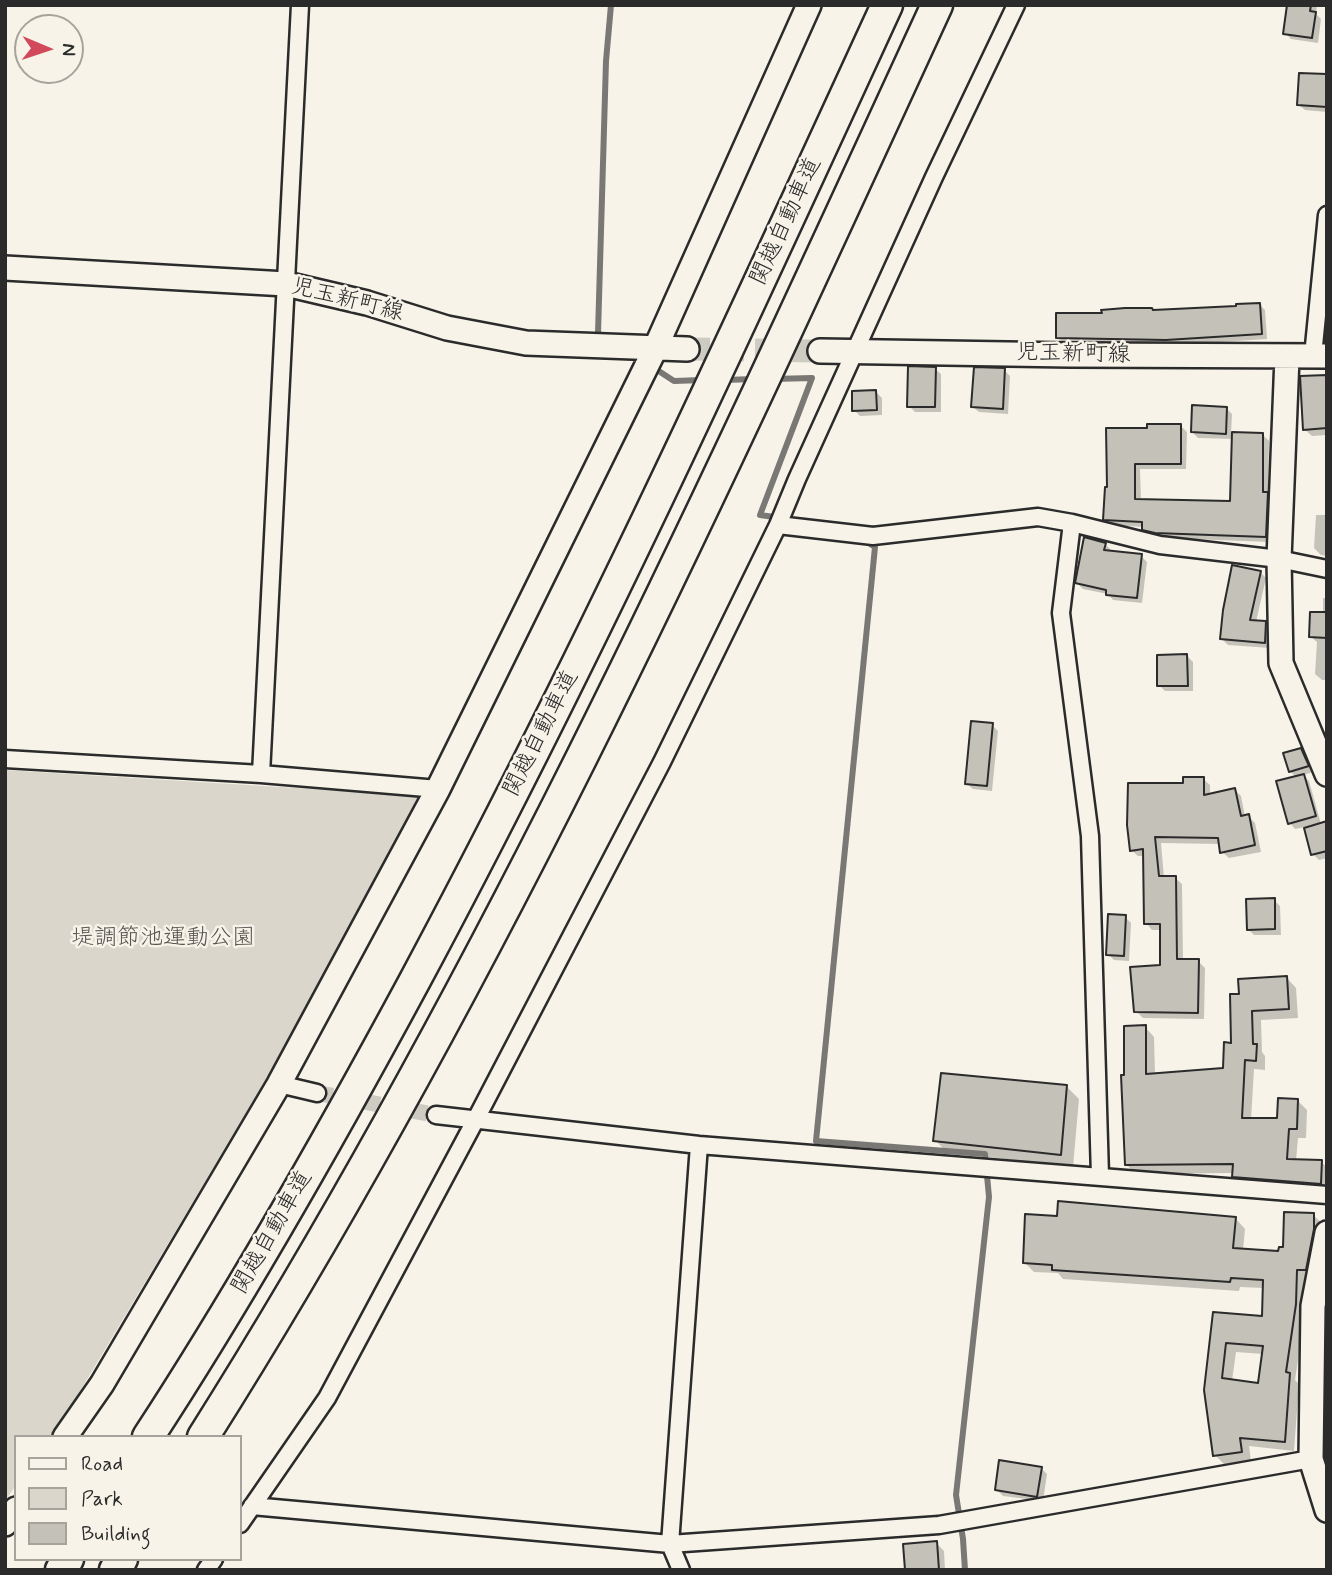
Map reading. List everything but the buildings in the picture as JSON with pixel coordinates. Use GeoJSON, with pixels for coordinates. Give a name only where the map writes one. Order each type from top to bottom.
{"type":"FeatureCollection","features":[{"type":"Feature","properties":{"kind":"highway","name":"関越自動車道"},"geometry":{"type":"LineString","coordinates":[[149,1435],[239,1293],[321,1150],[381,1043],[500,817],[675,464],[887,5]]}},
{"type":"Feature","properties":{"kind":"highway","name":"関越自動車道"},"geometry":{"type":"LineString","coordinates":[[204,1435],[314,1252],[490,936],[629,662],[716,482],[937,5]]}},
{"type":"Feature","properties":{"kind":"street"},"geometry":{"type":"LineString","coordinates":[[261,774],[300,5]]}},
{"type":"Feature","properties":{"kind":"street"},"geometry":{"type":"LineString","coordinates":[[66,1435],[102,1384],[279,1084],[438,789],[655,349],[809,5]]}},
{"type":"Feature","properties":{"kind":"street"},"geometry":{"type":"LineString","coordinates":[[242,1521],[327,1398],[662,762],[778,526],[855,351],[1016,5]]}},
{"type":"Feature","properties":{"kind":"street"},"geometry":{"type":"LineString","coordinates":[[1320,356],[1327,215]]}},
{"type":"Feature","properties":{"kind":"street","name":"児玉新町線"},"geometry":{"type":"LineString","coordinates":[[5,268],[286,284],[367,303],[447,328],[526,343],[687,349]]}},
{"type":"Feature","properties":{"kind":"street","name":"児玉新町線"},"geometry":{"type":"LineString","coordinates":[[820,351],[1320,356]]}},
{"type":"Feature","properties":{"kind":"street"},"geometry":{"type":"LineString","coordinates":[[1287,357],[1279,559],[1281,663],[1327,774]]}},
{"type":"Feature","properties":{"kind":"street"},"geometry":{"type":"LineString","coordinates":[[778,526],[873,536],[1038,517],[1160,545],[1279,559],[1327,569]]}},
{"type":"Feature","properties":{"kind":"street"},"geometry":{"type":"LineString","coordinates":[[1072,523],[1061,613],[1090,836],[1100,1176]]}},
{"type":"Feature","properties":{"kind":"street"},"geometry":{"type":"LineString","coordinates":[[5,759],[261,774],[438,789]]}},
{"type":"Feature","properties":{"kind":"street"},"geometry":{"type":"LineString","coordinates":[[279,1084],[317,1093]]}},
{"type":"Feature","properties":{"kind":"street"},"geometry":{"type":"LineString","coordinates":[[436,1115],[699,1145],[1327,1195]]}},
{"type":"Feature","properties":{"kind":"street"},"geometry":{"type":"LineString","coordinates":[[681,1570],[670,1544],[699,1145]]}},
{"type":"Feature","properties":{"kind":"street"},"geometry":{"type":"LineString","coordinates":[[1327,1233],[1313,1306],[1311,1459],[1327,1510]]}},
{"type":"Feature","properties":{"kind":"street"},"geometry":{"type":"LineString","coordinates":[[252,1507],[670,1544],[939,1525],[1311,1459]]}},
{"type":"Feature","properties":{"kind":"green space","name":"堤調節池運動公園"},"geometry":{"type":"Polygon","coordinates":[[[5,770],[426,796],[264,1083],[76,1398],[50,1435],[14,1435],[14,1488],[5,1501],[5,770]]]}},
{"type":"Feature","properties":{"kind":"waterway"},"geometry":{"type":"LineString","coordinates":[[606,338],[598,333],[606,61],[611,5]]}},
{"type":"Feature","properties":{"kind":"waterway"},"geometry":{"type":"LineString","coordinates":[[651,366],[674,381],[702,380]]}},
{"type":"Feature","properties":{"kind":"waterway"},"geometry":{"type":"LineString","coordinates":[[773,379],[812,378],[760,515],[781,518]]}},
{"type":"Feature","properties":{"kind":"waterway"},"geometry":{"type":"LineString","coordinates":[[724,380],[755,379]]}},
{"type":"Feature","properties":{"kind":"waterway"},"geometry":{"type":"LineString","coordinates":[[864,540],[875,547],[816,1141],[985,1154],[989,1197],[956,1495],[965,1570]]}},
{"type":"Feature","properties":{"kind":"tunnel"},"geometry":{"type":"LineString","coordinates":[[687,349],[820,351]]}},
{"type":"Feature","properties":{"kind":"tunnel"},"geometry":{"type":"LineString","coordinates":[[317,1093],[436,1115]]}}]}
